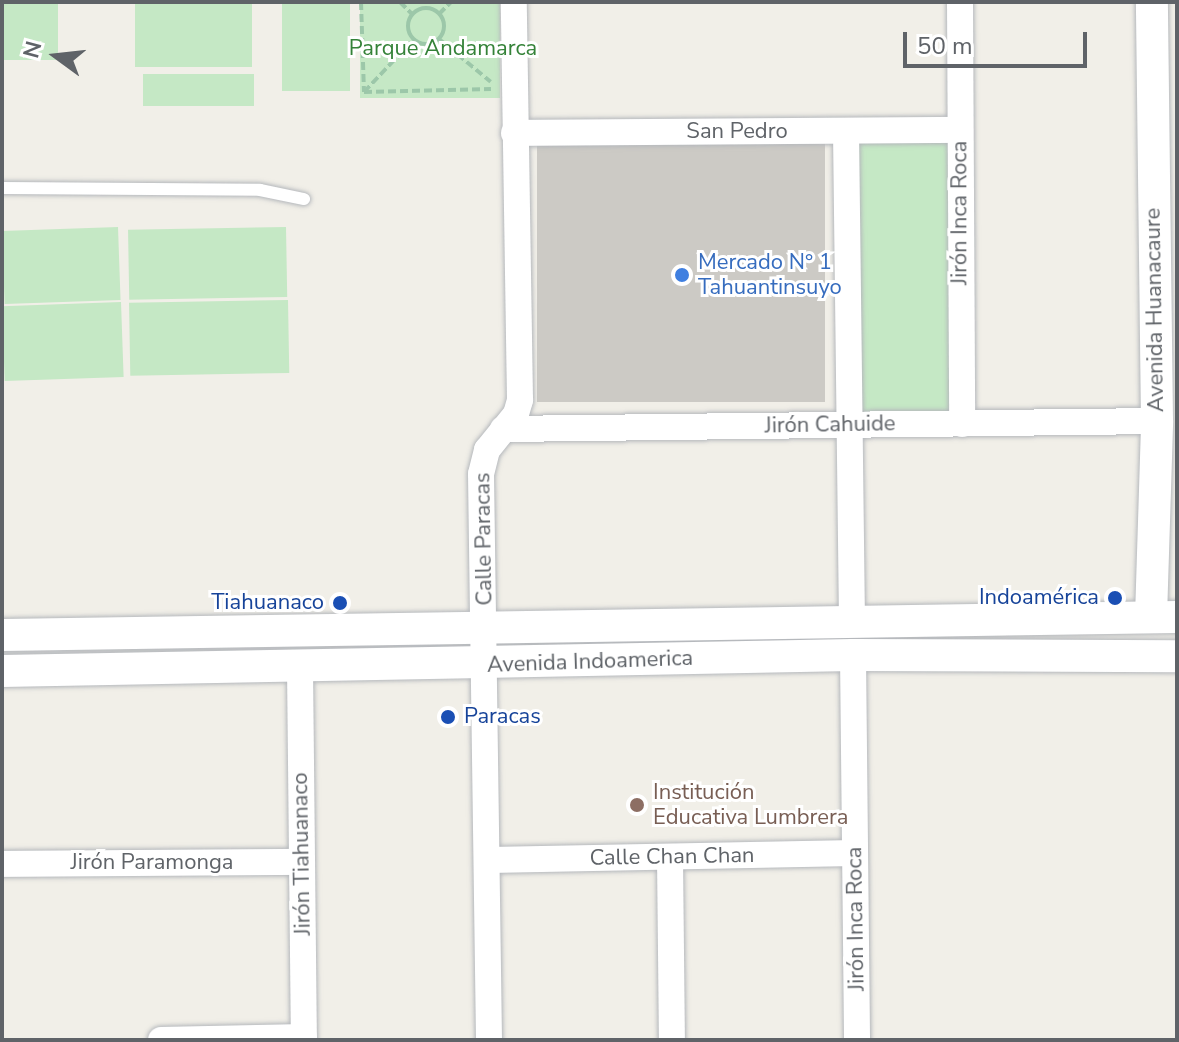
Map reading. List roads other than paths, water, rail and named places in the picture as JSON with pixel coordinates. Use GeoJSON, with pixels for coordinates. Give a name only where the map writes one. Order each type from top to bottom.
{"type":"FeatureCollection","features":[{"type":"Feature","properties":{"kind":"street","name":"Calle Paracas"},"geometry":{"type":"LineString","coordinates":[[489,1040],[487,665],[481,474],[487,450],[520,400],[514,2]]}},
{"type":"Feature","properties":{"kind":"street","name":"Jirón Inca Roca"},"geometry":{"type":"LineString","coordinates":[[960,2],[962,424]]}},
{"type":"Feature","properties":{"kind":"street","name":"Avenida Huanacaure"},"geometry":{"type":"LineString","coordinates":[[1152,2],[1157,421],[1168,618]]}},
{"type":"Feature","properties":{"kind":"street","name":"San Pedro"},"geometry":{"type":"LineString","coordinates":[[514,133],[960,130]]}},
{"type":"Feature","properties":{"kind":"street"},"geometry":{"type":"LineString","coordinates":[[846,131],[852,620]]}},
{"type":"Feature","properties":{"kind":"street","name":"Jirón Cahuide"},"geometry":{"type":"LineString","coordinates":[[503,429],[1157,421]]}},
{"type":"Feature","properties":{"kind":"street"},"geometry":{"type":"LineString","coordinates":[[862,655],[939,640],[1147,640],[1168,633],[1168,618]]}},
{"type":"Feature","properties":{"kind":"street","name":"Avenida Indoamerica"},"geometry":{"type":"LineString","coordinates":[[2,635],[486,629],[852,620],[1168,618]]}},
{"type":"Feature","properties":{"kind":"street","name":"Jirón Inca Roca"},"geometry":{"type":"LineString","coordinates":[[857,1040],[855,853],[862,655]]}},
{"type":"Feature","properties":{"kind":"street","name":"Avenida Indoamerica"},"geometry":{"type":"LineString","coordinates":[[2,671],[487,665],[862,655],[1177,656]]}},
{"type":"Feature","properties":{"kind":"street","name":"Jirón Tiahuanaco"},"geometry":{"type":"LineString","coordinates":[[300,667],[304,1038]]}},
{"type":"Feature","properties":{"kind":"street","name":"Calle Chan Chan"},"geometry":{"type":"LineString","coordinates":[[489,860],[855,853]]}},
{"type":"Feature","properties":{"kind":"street"},"geometry":{"type":"LineString","coordinates":[[670,857],[672,1040]]}},
{"type":"Feature","properties":{"kind":"street","name":"Jirón Paramonga"},"geometry":{"type":"LineString","coordinates":[[2,864],[302,862]]}},
{"type":"Feature","properties":{"kind":"street"},"geometry":{"type":"LineString","coordinates":[[161,1040],[304,1038]]}},
{"type":"Feature","properties":{"kind":"lane"},"geometry":{"type":"LineString","coordinates":[[2,188],[260,190],[304,199]]}},
{"type":"Feature","properties":{"kind":"place","name":"Mercado N° 1 Tahuantinsuyo"},"geometry":{"type":"Point","coordinates":[682,275]}},
{"type":"Feature","properties":{"kind":"place","name":"Indoamérica"},"geometry":{"type":"Point","coordinates":[1115,598]}},
{"type":"Feature","properties":{"kind":"place","name":"Tiahuanaco"},"geometry":{"type":"Point","coordinates":[340,603]}},
{"type":"Feature","properties":{"kind":"place","name":"Paracas"},"geometry":{"type":"Point","coordinates":[448,717]}},
{"type":"Feature","properties":{"kind":"place","name":"Institución Educativa Lumbrera"},"geometry":{"type":"Point","coordinates":[637,805]}},
{"type":"Feature","properties":{"kind":"park label","name":"Parque Andamarca"},"geometry":{"type":"Point","coordinates":[443,49]}}]}
